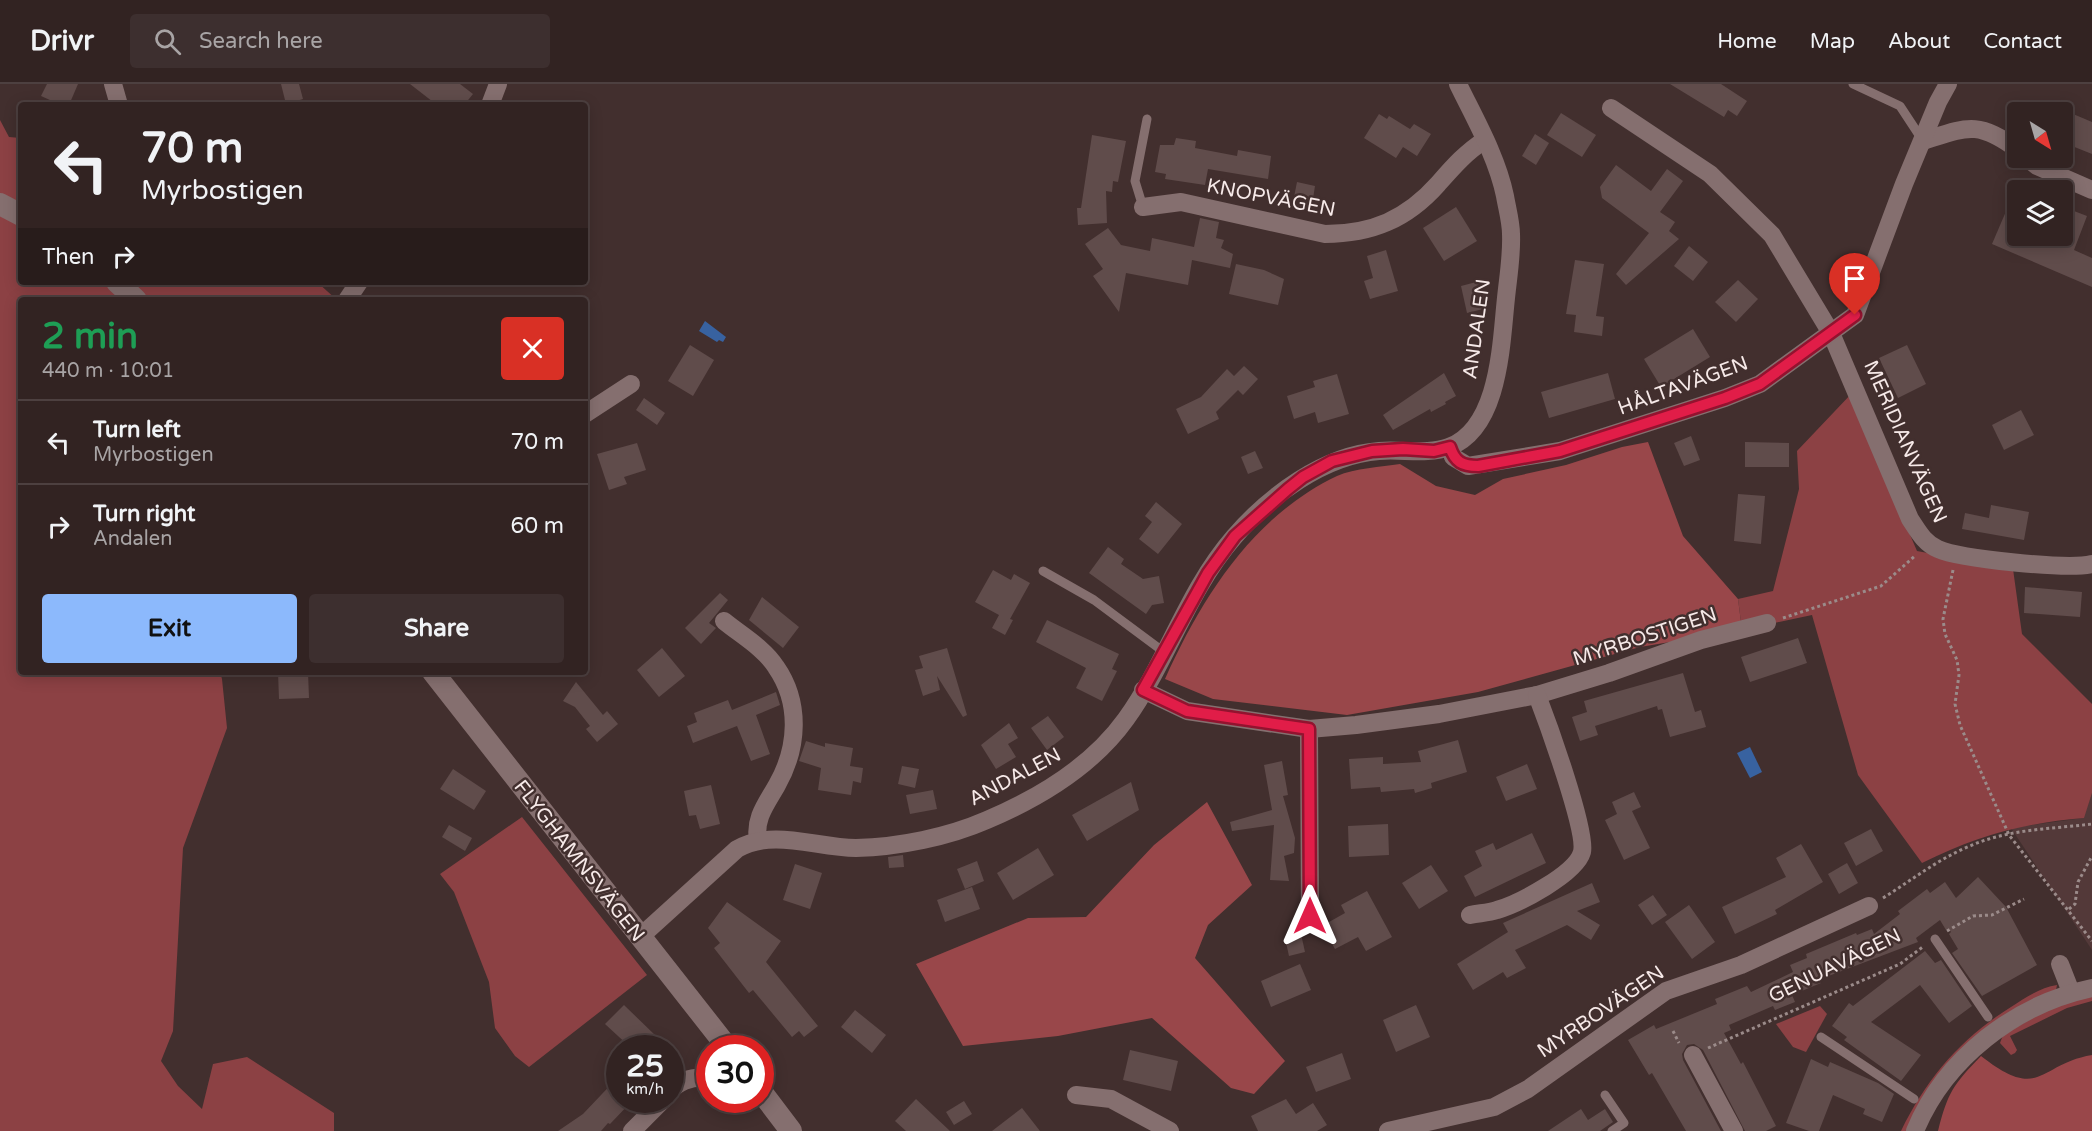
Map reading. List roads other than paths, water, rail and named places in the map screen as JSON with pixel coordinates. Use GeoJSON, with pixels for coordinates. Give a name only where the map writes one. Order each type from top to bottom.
{"type":"FeatureCollection","features":[{"type":"Feature","properties":{"kind":"street"},"geometry":{"type":"LineString","coordinates":[[113,84],[118,102]]}},
{"type":"Feature","properties":{"kind":"street"},"geometry":{"type":"LineString","coordinates":[[491,102],[498,84]]}},
{"type":"Feature","properties":{"kind":"street","name":"ANDALEN"},"geometry":{"type":"LineString","coordinates":[[640,937],[737,849],[758,840],[780,839],[855,848],[937,836],[988,820],[1080,767],[1103,747],[1127,718],[1208,573],[1235,536],[1303,477],[1332,461],[1372,451],[1403,449],[1434,451],[1450,447],[1476,427],[1486,408],[1498,367],[1511,234],[1504,192],[1485,140],[1458,84]]}},
{"type":"Feature","properties":{"kind":"street","name":"HÅLTAVÄGEN"},"geometry":{"type":"LineString","coordinates":[[1450,447],[1453,457],[1468,466],[1560,451],[1676,415],[1760,384],[1831,333],[1855,315],[1882,238],[1938,102],[1948,84]]}},
{"type":"Feature","properties":{"kind":"street","name":"MERIDIANVÄGEN"},"geometry":{"type":"LineString","coordinates":[[1611,108],[1710,174],[1772,235],[1831,333],[1910,519],[1928,543],[1955,554],[2061,567],[2092,564]]}},
{"type":"Feature","properties":{"kind":"street"},"geometry":{"type":"LineString","coordinates":[[1923,141],[1966,128],[1978,128],[1993,133],[2007,143]]}},
{"type":"Feature","properties":{"kind":"street","name":"KNOPVÄGEN"},"geometry":{"type":"LineString","coordinates":[[1143,207],[1181,202],[1325,234],[1347,234],[1379,228],[1406,214],[1436,187],[1468,151],[1485,140]]}},
{"type":"Feature","properties":{"kind":"street"},"geometry":{"type":"LineString","coordinates":[[2042,168],[2092,190]]}},
{"type":"Feature","properties":{"kind":"street"},"geometry":{"type":"LineString","coordinates":[[0,204],[18,213]]}},
{"type":"Feature","properties":{"kind":"street"},"geometry":{"type":"LineString","coordinates":[[120,285],[133,297]]}},
{"type":"Feature","properties":{"kind":"street"},"geometry":{"type":"LineString","coordinates":[[588,412],[631,384]]}},
{"type":"Feature","properties":{"kind":"street"},"geometry":{"type":"LineString","coordinates":[[724,621],[766,655],[777,667],[794,716],[794,741],[788,765],[759,816],[756,828],[758,840]]}},
{"type":"Feature","properties":{"kind":"street","name":"MYRBOSTIGEN"},"geometry":{"type":"LineString","coordinates":[[1143,690],[1187,711],[1309,729],[1356,726],[1439,714],[1537,695],[1609,673],[1701,640],[1767,623]]}},
{"type":"Feature","properties":{"kind":"street","name":"FLYGHAMNSVÄGEN"},"geometry":{"type":"LineString","coordinates":[[435,675],[718,1035]]}},
{"type":"Feature","properties":{"kind":"street"},"geometry":{"type":"LineString","coordinates":[[1470,915],[1498,910],[1561,878],[1573,867],[1582,853],[1577,820],[1537,695]]}},
{"type":"Feature","properties":{"kind":"street"},"geometry":{"type":"LineString","coordinates":[[1309,729],[1310,916]]}},
{"type":"Feature","properties":{"kind":"street","name":"MYRBOVÄGEN"},"geometry":{"type":"LineString","coordinates":[[1388,1131],[1494,1107],[1528,1089],[1666,991],[1742,965],[1869,906]]}},
{"type":"Feature","properties":{"kind":"street"},"geometry":{"type":"LineString","coordinates":[[2060,964],[2071,992]]}},
{"type":"Feature","properties":{"kind":"street"},"geometry":{"type":"LineString","coordinates":[[1915,1131],[1934,1097],[1953,1070],[1986,1038],[2024,1013],[2071,992],[2092,988]]}},
{"type":"Feature","properties":{"kind":"street"},"geometry":{"type":"LineString","coordinates":[[1694,1055],[1734,1131]]}},
{"type":"Feature","properties":{"kind":"street"},"geometry":{"type":"LineString","coordinates":[[1076,1095],[1111,1099],[1170,1131]]}},
{"type":"Feature","properties":{"kind":"street"},"geometry":{"type":"LineString","coordinates":[[774,1109],[791,1131]]}},
{"type":"Feature","properties":{"kind":"street"},"geometry":{"type":"LineString","coordinates":[[632,1131],[650,1113]]}},
{"type":"Feature","properties":{"kind":"lane"},"geometry":{"type":"LineString","coordinates":[[1853,84],[1900,106],[1923,141]]}},
{"type":"Feature","properties":{"kind":"lane","name":"KNOPVÄGEN"},"geometry":{"type":"LineString","coordinates":[[1143,207],[1135,181],[1147,119]]}},
{"type":"Feature","properties":{"kind":"lane"},"geometry":{"type":"LineString","coordinates":[[1043,571],[1094,600],[1164,652]]}},
{"type":"Feature","properties":{"kind":"lane"},"geometry":{"type":"LineString","coordinates":[[1935,939],[1988,1017]]}},
{"type":"Feature","properties":{"kind":"lane"},"geometry":{"type":"LineString","coordinates":[[1821,1036],[1914,1099]]}},
{"type":"Feature","properties":{"kind":"lane"},"geometry":{"type":"LineString","coordinates":[[1605,1095],[1624,1123],[1612,1131]]}},
{"type":"Feature","properties":{"kind":"water"},"geometry":{"type":"Polygon","coordinates":[[[705,321],[726,337],[723,342],[719,340],[717,342],[699,331],[705,321]]]}},
{"type":"Feature","properties":{"kind":"water"},"geometry":{"type":"Polygon","coordinates":[[[1750,747],[1762,772],[1750,778],[1737,753],[1750,747]]]}}]}
